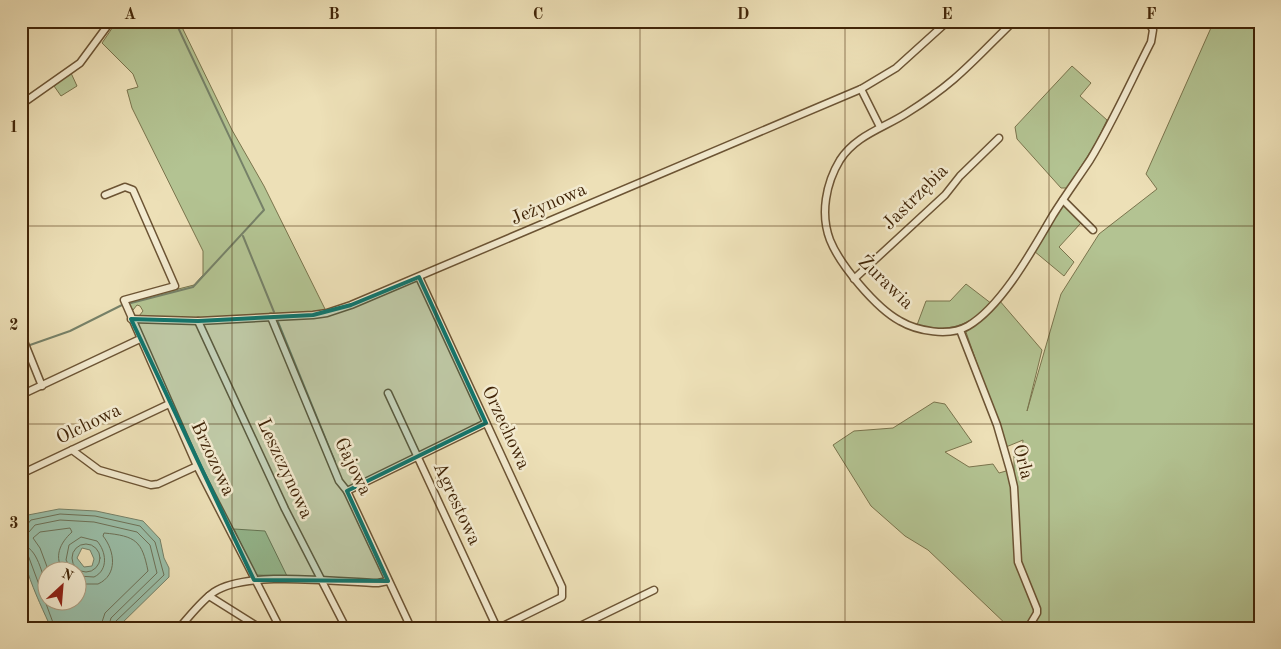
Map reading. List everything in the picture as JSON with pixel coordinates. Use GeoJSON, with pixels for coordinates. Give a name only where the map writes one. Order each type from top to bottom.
{"type":"FeatureCollection","features":[{"type":"Feature","properties":{"kind":"street"},"geometry":{"type":"LineString","coordinates":[[24,100],[80,63],[111,21]]}},
{"type":"Feature","properties":{"kind":"street","name":"Jeżynowa"},"geometry":{"type":"LineString","coordinates":[[131,319],[198,321],[327,314],[419,277],[861,89],[901,65],[948,21]]}},
{"type":"Feature","properties":{"kind":"street","name":"Żurawia"},"geometry":{"type":"LineString","coordinates":[[960,330],[931,330],[905,324],[891,315],[854,279],[840,260],[830,238],[826,208],[829,182],[849,148],[880,127],[907,114],[955,78],[1014,21]]}},
{"type":"Feature","properties":{"kind":"street"},"geometry":{"type":"LineString","coordinates":[[960,330],[982,316],[994,303],[1033,248],[1101,141],[1152,42],[1153,30],[1148,21]]}},
{"type":"Feature","properties":{"kind":"street"},"geometry":{"type":"LineString","coordinates":[[861,89],[880,127]]}},
{"type":"Feature","properties":{"kind":"street","name":"Jastrzębia"},"geometry":{"type":"LineString","coordinates":[[854,279],[945,195],[960,176],[999,138]]}},
{"type":"Feature","properties":{"kind":"street","name":"Brzozowa"},"geometry":{"type":"LineString","coordinates":[[105,195],[125,187],[133,190],[175,286],[124,300],[197,466],[280,628]]}},
{"type":"Feature","properties":{"kind":"street"},"geometry":{"type":"LineString","coordinates":[[1063,200],[1092,230]]}},
{"type":"Feature","properties":{"kind":"street","name":"Orzechowa"},"geometry":{"type":"LineString","coordinates":[[419,277],[562,587],[562,597],[498,628]]}},
{"type":"Feature","properties":{"kind":"street","name":"Gajowa"},"geometry":{"type":"LineString","coordinates":[[270,317],[339,481],[347,491],[411,628]]}},
{"type":"Feature","properties":{"kind":"street","name":"Leszczynowa"},"geometry":{"type":"LineString","coordinates":[[198,321],[285,509],[346,628]]}},
{"type":"Feature","properties":{"kind":"street","name":"Orla"},"geometry":{"type":"LineString","coordinates":[[960,330],[997,426],[1014,487],[1018,562],[1038,613],[1028,628]]}},
{"type":"Feature","properties":{"kind":"street"},"geometry":{"type":"LineString","coordinates":[[21,334],[42,386]]}},
{"type":"Feature","properties":{"kind":"street"},"geometry":{"type":"LineString","coordinates":[[21,395],[140,339]]}},
{"type":"Feature","properties":{"kind":"street","name":"Agrestowa"},"geometry":{"type":"LineString","coordinates":[[388,393],[498,628]]}},
{"type":"Feature","properties":{"kind":"street","name":"Olchowa"},"geometry":{"type":"LineString","coordinates":[[21,474],[169,404]]}},
{"type":"Feature","properties":{"kind":"street"},"geometry":{"type":"LineString","coordinates":[[347,491],[486,423]]}},
{"type":"Feature","properties":{"kind":"street"},"geometry":{"type":"LineString","coordinates":[[72,450],[98,470],[152,484],[158,484],[197,466]]}},
{"type":"Feature","properties":{"kind":"street"},"geometry":{"type":"LineString","coordinates":[[179,628],[209,596],[223,587],[254,580],[274,578],[378,583],[388,581]]}},
{"type":"Feature","properties":{"kind":"street"},"geometry":{"type":"LineString","coordinates":[[576,628],[654,590]]}},
{"type":"Feature","properties":{"kind":"street"},"geometry":{"type":"LineString","coordinates":[[209,596],[260,628]]}},
{"type":"Feature","properties":{"kind":"highlighted area"},"geometry":{"type":"Polygon","coordinates":[[[419,277],[486,423],[347,491],[388,581],[254,580],[131,319],[198,321],[313,315],[351,305],[419,277]]]}},
{"type":"Feature","properties":{"kind":"shaded area"},"geometry":{"type":"Polygon","coordinates":[[[117,21],[179,21],[232,130],[264,186],[326,311],[197,318],[139,316],[143,311],[140,306],[137,305],[133,310],[127,302],[194,285],[203,275],[203,251],[132,108],[127,90],[138,87],[133,74],[102,43],[117,21]]]}},
{"type":"Feature","properties":{"kind":"shaded area"},"geometry":{"type":"Polygon","coordinates":[[[1214,21],[1260,21],[1260,628],[1010,628],[928,550],[905,536],[871,506],[833,445],[854,431],[893,428],[934,402],[945,404],[972,442],[945,452],[969,467],[993,464],[999,473],[1006,471],[1014,478],[1014,456],[1022,451],[1023,440],[1006,447],[966,332],[990,313],[999,300],[1042,350],[1027,411],[1061,294],[1099,234],[1157,189],[1146,174],[1214,21]]]}},
{"type":"Feature","properties":{"kind":"shaded area"},"geometry":{"type":"Polygon","coordinates":[[[1072,66],[1091,83],[1080,96],[1107,120],[1096,143],[1067,188],[1061,188],[1017,139],[1015,127],[1072,66]]]}},
{"type":"Feature","properties":{"kind":"shaded area"},"geometry":{"type":"Polygon","coordinates":[[[71,73],[77,86],[61,96],[54,86],[71,73]]]}},
{"type":"Feature","properties":{"kind":"shaded area"},"geometry":{"type":"Polygon","coordinates":[[[1066,206],[1081,223],[1059,247],[1074,262],[1064,276],[1034,251],[1062,207],[1066,206]]]}},
{"type":"Feature","properties":{"kind":"shaded area"},"geometry":{"type":"Polygon","coordinates":[[[966,284],[992,304],[974,318],[958,326],[939,328],[917,325],[926,301],[950,301],[966,284]]]}},
{"type":"Feature","properties":{"kind":"shaded area"},"geometry":{"type":"Polygon","coordinates":[[[234,529],[265,531],[287,576],[256,575],[234,529]]]}},
{"type":"Feature","properties":{"kind":"water"},"geometry":{"type":"Polygon","coordinates":[[[59,509],[96,511],[143,521],[160,539],[164,558],[169,568],[169,577],[117,628],[51,628],[44,612],[88,612],[88,566],[92,566],[94,559],[90,550],[82,548],[77,558],[80,562],[38,562],[38,598],[27,572],[23,556],[21,541],[23,527],[28,515],[59,509]]]}},
{"type":"Feature","properties":{"kind":"waterway"},"geometry":{"type":"LineString","coordinates":[[131,303],[193,287],[264,210],[175,21]]}},
{"type":"Feature","properties":{"kind":"waterway"},"geometry":{"type":"LineString","coordinates":[[243,236],[274,312]]}},
{"type":"Feature","properties":{"kind":"waterway"},"geometry":{"type":"LineString","coordinates":[[30,345],[70,331],[122,305]]}},
{"type":"Feature","properties":{"kind":"waterway"},"geometry":{"type":"LineString","coordinates":[[278,322],[335,462]]}}]}
